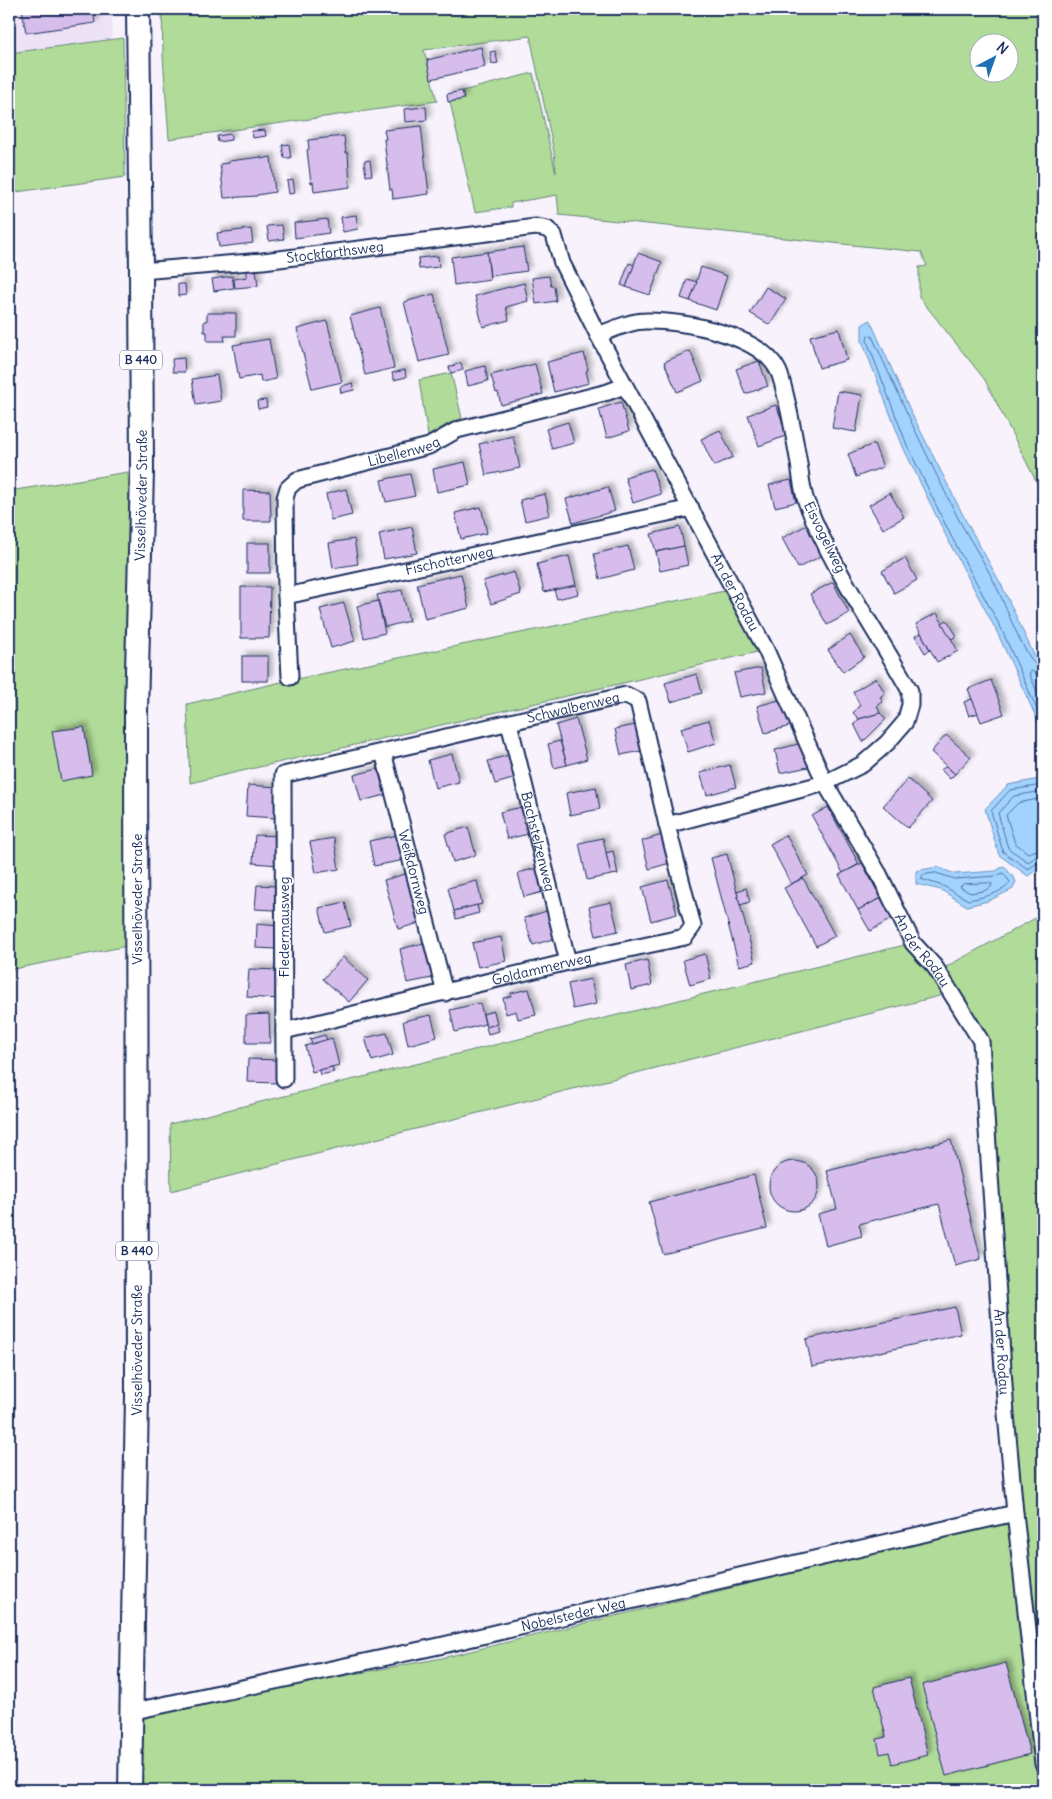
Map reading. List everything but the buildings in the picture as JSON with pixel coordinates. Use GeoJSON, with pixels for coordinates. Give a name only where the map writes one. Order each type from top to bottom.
{"type":"FeatureCollection","features":[{"type":"Feature","properties":{"kind":"main road","name":"Visselhöveder Straße"},"geometry":{"type":"LineString","coordinates":[[130,1790],[137,1396],[136,711],[142,470],[138,9]]}},
{"type":"Feature","properties":{"kind":"street","name":"Stockforthsweg"},"geometry":{"type":"LineString","coordinates":[[141,271],[174,270],[264,261],[529,227]]}},
{"type":"Feature","properties":{"kind":"street","name":"An der Rodau"},"geometry":{"type":"LineString","coordinates":[[529,227],[544,227],[554,236],[562,263],[624,386],[766,650],[825,783],[879,874],[913,943],[935,967],[981,1041],[1006,1414],[1043,1764]]}},
{"type":"Feature","properties":{"kind":"street","name":"Eisvogelweg"},"geometry":{"type":"LineString","coordinates":[[598,335],[644,321],[686,323],[714,330],[764,352],[779,373],[794,434],[806,500],[832,556],[910,692],[910,705],[905,722],[887,743],[863,764],[825,783]]}},
{"type":"Feature","properties":{"kind":"street","name":"Libellenweg"},"geometry":{"type":"LineString","coordinates":[[286,596],[285,498],[288,488],[297,480],[429,446],[457,430],[608,392],[624,386]]}},
{"type":"Feature","properties":{"kind":"street","name":"Fischotterweg"},"geometry":{"type":"LineString","coordinates":[[286,596],[691,508]]}},
{"type":"Feature","properties":{"kind":"street"},"geometry":{"type":"LineString","coordinates":[[286,596],[290,677]]}},
{"type":"Feature","properties":{"kind":"street","name":"Schwalbenweg"},"geometry":{"type":"LineString","coordinates":[[283,774],[626,695],[638,701],[667,825]]}},
{"type":"Feature","properties":{"kind":"street","name":"Bachstelzenweg"},"geometry":{"type":"LineString","coordinates":[[510,723],[568,962]]}},
{"type":"Feature","properties":{"kind":"street","name":"Weißdornweg"},"geometry":{"type":"LineString","coordinates":[[383,752],[445,993]]}},
{"type":"Feature","properties":{"kind":"street","name":"Fledermausweg"},"geometry":{"type":"LineString","coordinates":[[283,774],[284,1078]]}},
{"type":"Feature","properties":{"kind":"street"},"geometry":{"type":"LineString","coordinates":[[667,825],[825,783]]}},
{"type":"Feature","properties":{"kind":"street","name":"Goldammerweg"},"geometry":{"type":"LineString","coordinates":[[284,1031],[568,962],[684,937],[693,926],[667,825]]}},
{"type":"Feature","properties":{"kind":"street","name":"Nobelsteder Weg"},"geometry":{"type":"LineString","coordinates":[[130,1712],[439,1646],[648,1596],[1015,1513]]}},
{"type":"Feature","properties":{"kind":"shaded area"},"geometry":{"type":"Polygon","coordinates":[[[9,9],[112,9],[112,40],[9,53],[9,9]]]}},
{"type":"Feature","properties":{"kind":"green space"},"geometry":{"type":"Polygon","coordinates":[[[162,9],[1043,9],[1043,495],[985,380],[919,297],[919,267],[927,266],[921,252],[559,215],[557,195],[511,203],[511,207],[475,212],[450,102],[464,99],[462,91],[533,73],[556,173],[554,152],[530,36],[424,50],[437,101],[169,139],[163,56],[162,9]]]}},
{"type":"Feature","properties":{"kind":"green space"},"geometry":{"type":"Polygon","coordinates":[[[123,38],[125,177],[9,193],[9,53],[123,38]]]}},
{"type":"Feature","properties":{"kind":"green space"},"geometry":{"type":"Polygon","coordinates":[[[451,373],[462,418],[428,436],[419,380],[451,373]]]}},
{"type":"Feature","properties":{"kind":"green space"},"geometry":{"type":"Polygon","coordinates":[[[128,472],[136,711],[137,944],[9,970],[9,491],[128,472]]]}},
{"type":"Feature","properties":{"kind":"green space"},"geometry":{"type":"Polygon","coordinates":[[[734,589],[766,650],[190,783],[187,704],[277,683],[734,589]]]}},
{"type":"Feature","properties":{"kind":"green space"},"geometry":{"type":"Polygon","coordinates":[[[1043,914],[1043,1677],[1011,1416],[982,1041],[940,970],[1043,914]]]}},
{"type":"Feature","properties":{"kind":"green space"},"geometry":{"type":"Polygon","coordinates":[[[913,943],[951,993],[171,1191],[170,1124],[913,943]]]}},
{"type":"Feature","properties":{"kind":"green space"},"geometry":{"type":"Polygon","coordinates":[[[1011,1520],[1043,1790],[141,1790],[141,1713],[442,1658],[1011,1520]]]}},
{"type":"Feature","properties":{"kind":"water"},"geometry":{"type":"Polygon","coordinates":[[[870,320],[910,410],[966,521],[1002,586],[1034,655],[1043,667],[1043,738],[1036,717],[996,630],[947,538],[903,447],[862,341],[862,325],[870,320]]]}},
{"type":"Feature","properties":{"kind":"water"},"geometry":{"type":"Polygon","coordinates":[[[1043,780],[1043,865],[1028,876],[999,855],[985,809],[1008,785],[1043,780]]]}},
{"type":"Feature","properties":{"kind":"water"},"geometry":{"type":"Polygon","coordinates":[[[1004,866],[1016,881],[1013,889],[988,901],[967,906],[941,890],[916,884],[916,871],[937,867],[955,874],[996,871],[1004,866]]]}}]}
